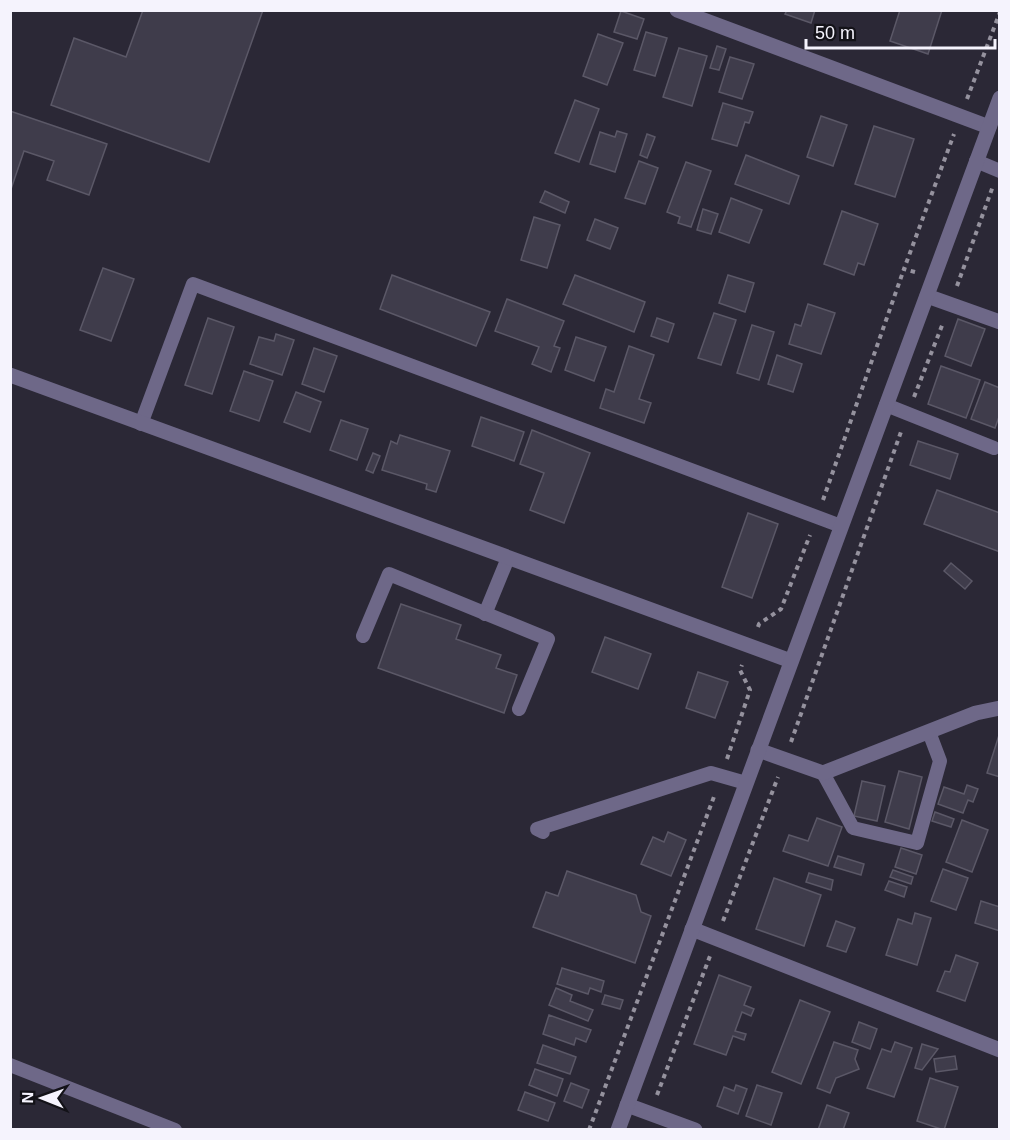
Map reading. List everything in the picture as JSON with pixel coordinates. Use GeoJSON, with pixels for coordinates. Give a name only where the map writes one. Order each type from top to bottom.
{"type":"FeatureCollection","features":[{"type":"Feature","properties":{"kind":"street"},"geometry":{"type":"LineString","coordinates":[[677,10],[989,127]]}},
{"type":"Feature","properties":{"kind":"street"},"geometry":{"type":"LineString","coordinates":[[618,1130],[999,98]]}},
{"type":"Feature","properties":{"kind":"street"},"geometry":{"type":"LineString","coordinates":[[927,296],[999,322]]}},
{"type":"Feature","properties":{"kind":"street"},"geometry":{"type":"LineString","coordinates":[[10,375],[791,661]]}},
{"type":"Feature","properties":{"kind":"street"},"geometry":{"type":"LineString","coordinates":[[758,750],[823,773],[976,713],[999,708]]}},
{"type":"Feature","properties":{"kind":"street"},"geometry":{"type":"LineString","coordinates":[[692,929],[999,1050]]}},
{"type":"Feature","properties":{"kind":"street"},"geometry":{"type":"LineString","coordinates":[[627,1105],[695,1130]]}},
{"type":"Feature","properties":{"kind":"lane"},"geometry":{"type":"LineString","coordinates":[[976,161],[999,171]]}},
{"type":"Feature","properties":{"kind":"lane"},"geometry":{"type":"LineString","coordinates":[[141,424],[194,284],[841,526]]}},
{"type":"Feature","properties":{"kind":"lane"},"geometry":{"type":"LineString","coordinates":[[886,405],[994,448]]}},
{"type":"Feature","properties":{"kind":"lane"},"geometry":{"type":"LineString","coordinates":[[485,614],[508,558]]}},
{"type":"Feature","properties":{"kind":"lane"},"geometry":{"type":"LineString","coordinates":[[363,636],[389,574],[548,639],[519,709]]}},
{"type":"Feature","properties":{"kind":"lane"},"geometry":{"type":"LineString","coordinates":[[823,773],[854,828],[917,843],[940,761],[929,732]]}},
{"type":"Feature","properties":{"kind":"lane"},"geometry":{"type":"LineString","coordinates":[[543,832],[537,829],[711,773],[746,783]]}},
{"type":"Feature","properties":{"kind":"lane"},"geometry":{"type":"LineString","coordinates":[[10,1065],[175,1130]]}},
{"type":"Feature","properties":{"kind":"path"},"geometry":{"type":"LineString","coordinates":[[589,1130],[722,776],[750,690],[740,670],[759,624],[781,609],[817,517],[904,269],[999,12]]}},
{"type":"Feature","properties":{"kind":"path"},"geometry":{"type":"LineString","coordinates":[[904,269],[933,279]]}},
{"type":"Feature","properties":{"kind":"path"},"geometry":{"type":"LineString","coordinates":[[651,1113],[785,759],[907,414],[950,304]]}},
{"type":"Feature","properties":{"kind":"building"},"geometry":{"type":"Polygon","coordinates":[[[143,10],[263,10],[209,162],[51,105],[74,38],[126,57],[143,10]]]}},
{"type":"Feature","properties":{"kind":"building"},"geometry":{"type":"Polygon","coordinates":[[[787,10],[815,10],[811,23],[785,14],[787,10]]]}},
{"type":"Feature","properties":{"kind":"building"},"geometry":{"type":"Polygon","coordinates":[[[900,10],[942,10],[928,54],[890,41],[900,10]]]}},
{"type":"Feature","properties":{"kind":"building"},"geometry":{"type":"Polygon","coordinates":[[[621,11],[644,19],[637,39],[614,32],[621,11]]]}},
{"type":"Feature","properties":{"kind":"building"},"geometry":{"type":"Polygon","coordinates":[[[646,32],[667,38],[655,76],[634,70],[646,32]]]}},
{"type":"Feature","properties":{"kind":"building"},"geometry":{"type":"Polygon","coordinates":[[[598,34],[623,43],[607,85],[583,76],[598,34]]]}},
{"type":"Feature","properties":{"kind":"building"},"geometry":{"type":"Polygon","coordinates":[[[717,46],[726,49],[719,70],[710,68],[717,46]]]}},
{"type":"Feature","properties":{"kind":"building"},"geometry":{"type":"Polygon","coordinates":[[[679,48],[707,56],[692,106],[663,97],[679,48]]]}},
{"type":"Feature","properties":{"kind":"building"},"geometry":{"type":"Polygon","coordinates":[[[730,57],[754,64],[742,99],[719,92],[730,57]]]}},
{"type":"Feature","properties":{"kind":"building"},"geometry":{"type":"Polygon","coordinates":[[[575,100],[599,109],[579,162],[555,153],[575,100]]]}},
{"type":"Feature","properties":{"kind":"building"},"geometry":{"type":"Polygon","coordinates":[[[723,103],[753,112],[749,123],[745,122],[737,146],[712,139],[723,103]]]}},
{"type":"Feature","properties":{"kind":"building"},"geometry":{"type":"Polygon","coordinates":[[[10,111],[107,144],[89,195],[47,180],[54,161],[24,151],[10,192],[10,111]]]}},
{"type":"Feature","properties":{"kind":"building"},"geometry":{"type":"Polygon","coordinates":[[[821,116],[847,125],[833,166],[807,157],[821,116]]]}},
{"type":"Feature","properties":{"kind":"building"},"geometry":{"type":"Polygon","coordinates":[[[874,126],[914,139],[895,197],[855,184],[874,126]]]}},
{"type":"Feature","properties":{"kind":"building"},"geometry":{"type":"Polygon","coordinates":[[[617,131],[627,134],[615,172],[590,164],[600,132],[615,137],[617,131]]]}},
{"type":"Feature","properties":{"kind":"building"},"geometry":{"type":"Polygon","coordinates":[[[647,134],[655,137],[647,158],[640,155],[647,134]]]}},
{"type":"Feature","properties":{"kind":"building"},"geometry":{"type":"Polygon","coordinates":[[[746,155],[799,176],[789,204],[735,184],[746,155]]]}},
{"type":"Feature","properties":{"kind":"building"},"geometry":{"type":"Polygon","coordinates":[[[639,161],[658,168],[645,204],[625,198],[639,161]]]}},
{"type":"Feature","properties":{"kind":"building"},"geometry":{"type":"Polygon","coordinates":[[[686,162],[711,171],[691,227],[678,223],[680,217],[667,212],[686,162]]]}},
{"type":"Feature","properties":{"kind":"building"},"geometry":{"type":"Polygon","coordinates":[[[545,191],[569,202],[565,213],[540,202],[545,191]]]}},
{"type":"Feature","properties":{"kind":"building"},"geometry":{"type":"Polygon","coordinates":[[[731,198],[762,210],[749,243],[719,232],[731,198]]]}},
{"type":"Feature","properties":{"kind":"building"},"geometry":{"type":"Polygon","coordinates":[[[703,209],[718,214],[711,234],[697,230],[703,209]]]}},
{"type":"Feature","properties":{"kind":"building"},"geometry":{"type":"Polygon","coordinates":[[[842,211],[878,224],[864,265],[858,263],[854,275],[824,264],[842,211]]]}},
{"type":"Feature","properties":{"kind":"building"},"geometry":{"type":"Polygon","coordinates":[[[534,217],[560,225],[547,268],[521,260],[534,217]]]}},
{"type":"Feature","properties":{"kind":"building"},"geometry":{"type":"Polygon","coordinates":[[[595,219],[618,228],[610,249],[587,240],[595,219]]]}},
{"type":"Feature","properties":{"kind":"building"},"geometry":{"type":"Polygon","coordinates":[[[103,268],[134,279],[111,341],[80,330],[103,268]]]}},
{"type":"Feature","properties":{"kind":"building"},"geometry":{"type":"Polygon","coordinates":[[[392,275],[490,312],[476,346],[380,309],[392,275]]]}},
{"type":"Feature","properties":{"kind":"building"},"geometry":{"type":"Polygon","coordinates":[[[575,275],[645,302],[634,332],[563,304],[575,275]]]}},
{"type":"Feature","properties":{"kind":"building"},"geometry":{"type":"Polygon","coordinates":[[[728,275],[754,283],[745,312],[719,303],[728,275]]]}},
{"type":"Feature","properties":{"kind":"building"},"geometry":{"type":"Polygon","coordinates":[[[507,299],[564,321],[554,346],[560,348],[551,372],[532,364],[539,347],[495,331],[507,299]]]}},
{"type":"Feature","properties":{"kind":"building"},"geometry":{"type":"Polygon","coordinates":[[[808,304],[835,313],[821,354],[789,344],[795,324],[801,326],[808,304]]]}},
{"type":"Feature","properties":{"kind":"building"},"geometry":{"type":"Polygon","coordinates":[[[714,313],[736,320],[721,365],[698,358],[714,313]]]}},
{"type":"Feature","properties":{"kind":"building"},"geometry":{"type":"Polygon","coordinates":[[[208,318],[234,327],[212,394],[185,385],[208,318]]]}},
{"type":"Feature","properties":{"kind":"building"},"geometry":{"type":"Polygon","coordinates":[[[657,318],[674,324],[668,342],[651,336],[657,318]]]}},
{"type":"Feature","properties":{"kind":"building"},"geometry":{"type":"Polygon","coordinates":[[[958,319],[985,329],[971,366],[945,356],[958,319]]]}},
{"type":"Feature","properties":{"kind":"building"},"geometry":{"type":"Polygon","coordinates":[[[752,325],[774,332],[759,380],[737,373],[752,325]]]}},
{"type":"Feature","properties":{"kind":"building"},"geometry":{"type":"Polygon","coordinates":[[[276,334],[294,340],[282,375],[250,364],[259,337],[274,341],[276,334]]]}},
{"type":"Feature","properties":{"kind":"building"},"geometry":{"type":"Polygon","coordinates":[[[576,337],[606,347],[594,381],[565,370],[576,337]]]}},
{"type":"Feature","properties":{"kind":"building"},"geometry":{"type":"Polygon","coordinates":[[[629,346],[654,355],[639,399],[651,403],[644,423],[600,408],[606,389],[614,392],[629,346]]]}},
{"type":"Feature","properties":{"kind":"building"},"geometry":{"type":"Polygon","coordinates":[[[314,348],[337,356],[324,392],[302,384],[314,348]]]}},
{"type":"Feature","properties":{"kind":"building"},"geometry":{"type":"Polygon","coordinates":[[[777,355],[802,364],[793,392],[768,384],[777,355]]]}},
{"type":"Feature","properties":{"kind":"building"},"geometry":{"type":"Polygon","coordinates":[[[941,366],[980,380],[966,418],[928,404],[941,366]]]}},
{"type":"Feature","properties":{"kind":"building"},"geometry":{"type":"Polygon","coordinates":[[[244,371],[273,381],[259,421],[230,411],[244,371]]]}},
{"type":"Feature","properties":{"kind":"building"},"geometry":{"type":"Polygon","coordinates":[[[985,382],[1000,388],[1000,414],[995,428],[971,419],[985,382]]]}},
{"type":"Feature","properties":{"kind":"building"},"geometry":{"type":"Polygon","coordinates":[[[296,392],[321,402],[310,432],[284,422],[296,392]]]}},
{"type":"Feature","properties":{"kind":"building"},"geometry":{"type":"Polygon","coordinates":[[[481,417],[524,432],[514,461],[472,446],[481,417]]]}},
{"type":"Feature","properties":{"kind":"building"},"geometry":{"type":"Polygon","coordinates":[[[341,420],[368,429],[357,460],[330,450],[341,420]]]}},
{"type":"Feature","properties":{"kind":"building"},"geometry":{"type":"Polygon","coordinates":[[[532,430],[590,453],[564,523],[530,510],[544,473],[520,464],[532,430]]]}},
{"type":"Feature","properties":{"kind":"building"},"geometry":{"type":"Polygon","coordinates":[[[400,435],[450,451],[436,492],[426,489],[427,484],[382,470],[391,441],[397,444],[400,435]]]}},
{"type":"Feature","properties":{"kind":"building"},"geometry":{"type":"Polygon","coordinates":[[[918,441],[958,454],[950,479],[910,465],[918,441]]]}},
{"type":"Feature","properties":{"kind":"building"},"geometry":{"type":"Polygon","coordinates":[[[373,453],[380,456],[373,473],[366,470],[373,453]]]}},
{"type":"Feature","properties":{"kind":"building"},"geometry":{"type":"Polygon","coordinates":[[[937,490],[1000,513],[1000,552],[924,524],[937,490]]]}},
{"type":"Feature","properties":{"kind":"building"},"geometry":{"type":"Polygon","coordinates":[[[748,513],[778,524],[752,598],[722,587],[748,513]]]}},
{"type":"Feature","properties":{"kind":"building"},"geometry":{"type":"Polygon","coordinates":[[[951,563],[972,581],[965,589],[944,571],[951,563]]]}},
{"type":"Feature","properties":{"kind":"building"},"geometry":{"type":"Polygon","coordinates":[[[401,604],[461,625],[456,639],[501,655],[496,668],[517,675],[504,713],[378,668],[401,604]]]}},
{"type":"Feature","properties":{"kind":"building"},"geometry":{"type":"Polygon","coordinates":[[[605,637],[651,654],[638,689],[592,672],[605,637]]]}},
{"type":"Feature","properties":{"kind":"building"},"geometry":{"type":"Polygon","coordinates":[[[698,672],[728,682],[715,718],[686,708],[698,672]]]}},
{"type":"Feature","properties":{"kind":"building"},"geometry":{"type":"Polygon","coordinates":[[[1000,732],[1000,777],[987,773],[1000,732]]]}},
{"type":"Feature","properties":{"kind":"building"},"geometry":{"type":"Polygon","coordinates":[[[899,771],[922,777],[909,829],[885,822],[899,771]]]}},
{"type":"Feature","properties":{"kind":"building"},"geometry":{"type":"Polygon","coordinates":[[[862,781],[885,786],[877,821],[854,816],[862,781]]]}},
{"type":"Feature","properties":{"kind":"building"},"geometry":{"type":"Polygon","coordinates":[[[967,785],[978,789],[973,802],[968,800],[963,813],[938,804],[944,787],[964,794],[967,785]]]}},
{"type":"Feature","properties":{"kind":"building"},"geometry":{"type":"Polygon","coordinates":[[[935,812],[954,819],[951,827],[932,821],[935,812]]]}},
{"type":"Feature","properties":{"kind":"building"},"geometry":{"type":"Polygon","coordinates":[[[817,818],[842,827],[828,866],[783,851],[789,835],[808,841],[817,818]]]}},
{"type":"Feature","properties":{"kind":"building"},"geometry":{"type":"Polygon","coordinates":[[[962,820],[988,830],[972,872],[946,862],[962,820]]]}},
{"type":"Feature","properties":{"kind":"building"},"geometry":{"type":"Polygon","coordinates":[[[668,832],[686,840],[671,876],[641,864],[653,837],[664,842],[668,832]]]}},
{"type":"Feature","properties":{"kind":"building"},"geometry":{"type":"Polygon","coordinates":[[[901,848],[922,855],[916,874],[895,867],[901,848]]]}},
{"type":"Feature","properties":{"kind":"building"},"geometry":{"type":"Polygon","coordinates":[[[838,856],[864,864],[861,875],[834,867],[838,856]]]}},
{"type":"Feature","properties":{"kind":"building"},"geometry":{"type":"Polygon","coordinates":[[[943,869],[968,878],[956,910],[931,901],[943,869]]]}},
{"type":"Feature","properties":{"kind":"building"},"geometry":{"type":"Polygon","coordinates":[[[893,870],[913,877],[911,884],[890,877],[893,870]]]}},
{"type":"Feature","properties":{"kind":"building"},"geometry":{"type":"Polygon","coordinates":[[[567,871],[636,895],[641,912],[651,916],[635,963],[533,927],[546,892],[558,896],[567,871]]]}},
{"type":"Feature","properties":{"kind":"building"},"geometry":{"type":"Polygon","coordinates":[[[809,873],[833,880],[831,890],[806,882],[809,873]]]}},
{"type":"Feature","properties":{"kind":"building"},"geometry":{"type":"Polygon","coordinates":[[[774,878],[821,895],[804,946],[756,929],[774,878]]]}},
{"type":"Feature","properties":{"kind":"building"},"geometry":{"type":"Polygon","coordinates":[[[889,881],[907,887],[904,897],[885,890],[889,881]]]}},
{"type":"Feature","properties":{"kind":"building"},"geometry":{"type":"Polygon","coordinates":[[[981,901],[1000,907],[1000,931],[975,923],[981,901]]]}},
{"type":"Feature","properties":{"kind":"building"},"geometry":{"type":"Polygon","coordinates":[[[915,913],[931,918],[917,965],[886,955],[898,919],[912,924],[915,913]]]}},
{"type":"Feature","properties":{"kind":"building"},"geometry":{"type":"Polygon","coordinates":[[[836,921],[855,928],[846,952],[827,946],[836,921]]]}},
{"type":"Feature","properties":{"kind":"building"},"geometry":{"type":"Polygon","coordinates":[[[956,955],[978,963],[965,1001],[937,991],[945,971],[950,972],[956,955]]]}},
{"type":"Feature","properties":{"kind":"building"},"geometry":{"type":"Polygon","coordinates":[[[562,968],[604,981],[601,992],[590,988],[588,994],[557,984],[562,968]]]}},
{"type":"Feature","properties":{"kind":"building"},"geometry":{"type":"Polygon","coordinates":[[[719,975],[751,987],[744,1005],[754,1009],[751,1016],[742,1012],[735,1031],[746,1034],[744,1040],[733,1036],[726,1055],[694,1044],[719,975]]]}},
{"type":"Feature","properties":{"kind":"building"},"geometry":{"type":"Polygon","coordinates":[[[556,988],[572,995],[570,1001],[593,1010],[588,1021],[549,1005],[556,988]]]}},
{"type":"Feature","properties":{"kind":"building"},"geometry":{"type":"Polygon","coordinates":[[[605,995],[623,1000],[620,1009],[602,1004],[605,995]]]}},
{"type":"Feature","properties":{"kind":"building"},"geometry":{"type":"Polygon","coordinates":[[[800,1000],[830,1012],[801,1084],[772,1072],[800,1000]]]}},
{"type":"Feature","properties":{"kind":"building"},"geometry":{"type":"Polygon","coordinates":[[[549,1015],[591,1030],[586,1042],[576,1038],[574,1045],[543,1034],[549,1015]]]}},
{"type":"Feature","properties":{"kind":"building"},"geometry":{"type":"Polygon","coordinates":[[[859,1022],[877,1029],[870,1049],[852,1042],[859,1022]]]}},
{"type":"Feature","properties":{"kind":"building"},"geometry":{"type":"Polygon","coordinates":[[[834,1042],[858,1050],[855,1059],[859,1069],[836,1078],[830,1093],[817,1088],[834,1042]]]}},
{"type":"Feature","properties":{"kind":"building"},"geometry":{"type":"Polygon","coordinates":[[[895,1042],[912,1048],[894,1097],[867,1088],[882,1049],[891,1052],[895,1042]]]}},
{"type":"Feature","properties":{"kind":"building"},"geometry":{"type":"Polygon","coordinates":[[[922,1044],[938,1049],[922,1070],[915,1068],[922,1044]]]}},
{"type":"Feature","properties":{"kind":"building"},"geometry":{"type":"Polygon","coordinates":[[[543,1045],[576,1057],[570,1074],[537,1063],[543,1045]]]}},
{"type":"Feature","properties":{"kind":"building"},"geometry":{"type":"Polygon","coordinates":[[[955,1056],[957,1069],[936,1072],[934,1059],[955,1056]]]}},
{"type":"Feature","properties":{"kind":"building"},"geometry":{"type":"Polygon","coordinates":[[[535,1069],[563,1079],[557,1096],[529,1085],[535,1069]]]}},
{"type":"Feature","properties":{"kind":"building"},"geometry":{"type":"Polygon","coordinates":[[[930,1078],[958,1087],[944,1130],[917,1121],[930,1078]]]}},
{"type":"Feature","properties":{"kind":"building"},"geometry":{"type":"Polygon","coordinates":[[[571,1083],[589,1090],[582,1108],[564,1101],[571,1083]]]}},
{"type":"Feature","properties":{"kind":"building"},"geometry":{"type":"Polygon","coordinates":[[[736,1085],[747,1089],[738,1114],[717,1106],[724,1087],[734,1091],[736,1085]]]}},
{"type":"Feature","properties":{"kind":"building"},"geometry":{"type":"Polygon","coordinates":[[[757,1085],[782,1093],[771,1125],[746,1116],[757,1085]]]}},
{"type":"Feature","properties":{"kind":"building"},"geometry":{"type":"Polygon","coordinates":[[[525,1092],[555,1103],[548,1121],[518,1110],[525,1092]]]}},
{"type":"Feature","properties":{"kind":"building"},"geometry":{"type":"Polygon","coordinates":[[[827,1105],[849,1113],[843,1130],[818,1130],[827,1105]]]}}]}
